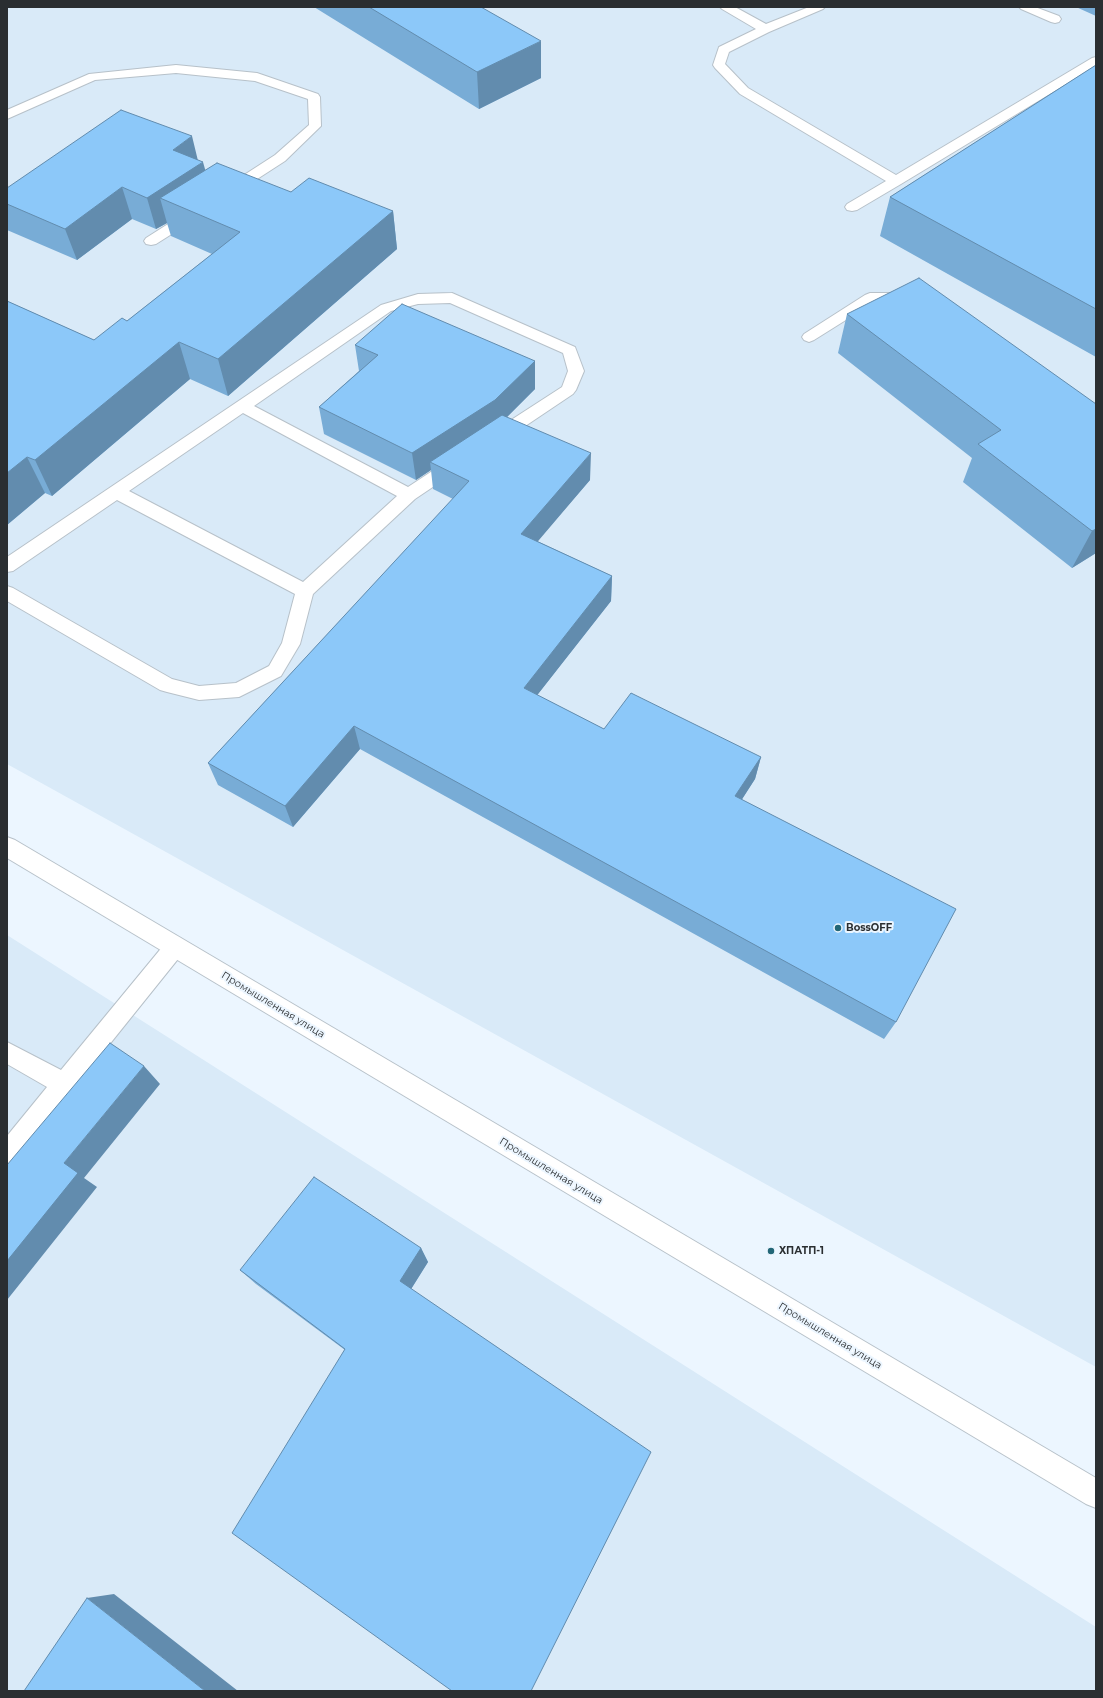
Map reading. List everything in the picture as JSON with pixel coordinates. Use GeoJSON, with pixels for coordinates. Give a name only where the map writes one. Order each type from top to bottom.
{"type":"FeatureCollection","features":[{"type":"Feature","properties":{"kind":"street","name":"Промышленная улица"},"geometry":{"type":"LineString","coordinates":[[7,847],[1096,1494]]}},
{"type":"Feature","properties":{"kind":"lane"},"geometry":{"type":"LineString","coordinates":[[726,7],[765,29]]}},
{"type":"Feature","properties":{"kind":"lane"},"geometry":{"type":"LineString","coordinates":[[819,7],[765,29],[723,50],[719,65],[744,92],[896,181]]}},
{"type":"Feature","properties":{"kind":"lane"},"geometry":{"type":"LineString","coordinates":[[1025,7],[1055,19]]}},
{"type":"Feature","properties":{"kind":"lane"},"geometry":{"type":"LineString","coordinates":[[852,208],[1096,61]]}},
{"type":"Feature","properties":{"kind":"lane"},"geometry":{"type":"LineString","coordinates":[[7,115],[94,77],[176,69],[257,77],[314,97],[315,126],[280,158],[216,200]]}},
{"type":"Feature","properties":{"kind":"lane"},"geometry":{"type":"LineString","coordinates":[[151,241],[203,208]]}},
{"type":"Feature","properties":{"kind":"lane"},"geometry":{"type":"LineString","coordinates":[[7,566],[386,308],[418,299],[452,298],[570,350],[576,371],[568,390],[409,495],[305,592],[297,617],[291,644],[275,671],[239,690],[199,693],[167,685],[7,593]]}},
{"type":"Feature","properties":{"kind":"lane"},"geometry":{"type":"LineString","coordinates":[[809,337],[870,298],[892,298],[921,310]]}},
{"type":"Feature","properties":{"kind":"lane"},"geometry":{"type":"LineString","coordinates":[[242,406],[409,495]]}},
{"type":"Feature","properties":{"kind":"lane"},"geometry":{"type":"LineString","coordinates":[[116,492],[305,592]]}},
{"type":"Feature","properties":{"kind":"lane"},"geometry":{"type":"LineString","coordinates":[[7,1154],[175,947]]}},
{"type":"Feature","properties":{"kind":"lane"},"geometry":{"type":"LineString","coordinates":[[7,1052],[64,1084]]}},
{"type":"Feature","properties":{"kind":"shaded area"},"geometry":{"type":"Polygon","coordinates":[[[7,7],[1096,7],[1096,1367],[7,764],[7,7]]]}},
{"type":"Feature","properties":{"kind":"shaded area"},"geometry":{"type":"Polygon","coordinates":[[[7,935],[1096,1627],[1096,1691],[7,1691],[7,935]]]}},
{"type":"Feature","properties":{"kind":"building"},"geometry":{"type":"Polygon","coordinates":[[[369,7],[481,7],[541,41],[477,72],[369,7]]]}},
{"type":"Feature","properties":{"kind":"building"},"geometry":{"type":"Polygon","coordinates":[[[1096,65],[1096,309],[890,197],[1096,65]]]}},
{"type":"Feature","properties":{"kind":"building"},"geometry":{"type":"Polygon","coordinates":[[[121,110],[192,136],[173,150],[203,162],[147,198],[122,187],[65,229],[7,204],[7,188],[121,110]]]}},
{"type":"Feature","properties":{"kind":"building"},"geometry":{"type":"Polygon","coordinates":[[[217,163],[291,192],[309,178],[393,211],[218,359],[179,342],[35,460],[27,457],[7,473],[7,301],[94,340],[122,318],[127,321],[240,232],[160,198],[217,163]]]}},
{"type":"Feature","properties":{"kind":"building"},"geometry":{"type":"Polygon","coordinates":[[[919,278],[1096,404],[1096,529],[1092,531],[978,444],[1001,430],[847,314],[919,278]]]}},
{"type":"Feature","properties":{"kind":"building"},"geometry":{"type":"Polygon","coordinates":[[[402,304],[535,361],[495,400],[412,453],[319,407],[378,355],[355,345],[402,304]]]}},
{"type":"Feature","properties":{"kind":"building"},"geometry":{"type":"Polygon","coordinates":[[[502,415],[591,453],[521,534],[612,576],[524,688],[604,729],[631,693],[761,757],[735,796],[956,909],[896,1022],[354,726],[285,806],[208,763],[469,481],[430,462],[502,415]]]}},
{"type":"Feature","properties":{"kind":"building"},"geometry":{"type":"Polygon","coordinates":[[[110,1043],[144,1066],[64,1163],[78,1173],[7,1261],[7,1165],[110,1043]]]}},
{"type":"Feature","properties":{"kind":"building"},"geometry":{"type":"Polygon","coordinates":[[[314,1177],[421,1248],[400,1281],[651,1452],[531,1691],[452,1691],[232,1533],[345,1349],[240,1270],[314,1177]]]}},
{"type":"Feature","properties":{"kind":"building"},"geometry":{"type":"Polygon","coordinates":[[[87,1598],[205,1691],[24,1691],[87,1598]]]}},
{"type":"Feature","properties":{"kind":"place","name":"BossOFF"},"geometry":{"type":"Point","coordinates":[838,928]}},
{"type":"Feature","properties":{"kind":"place","name":"ХПАТП-1"},"geometry":{"type":"Point","coordinates":[771,1251]}}]}
